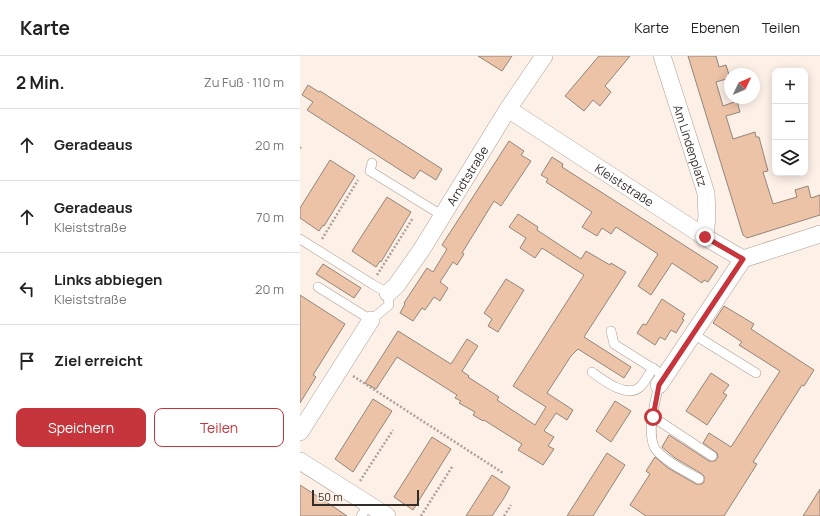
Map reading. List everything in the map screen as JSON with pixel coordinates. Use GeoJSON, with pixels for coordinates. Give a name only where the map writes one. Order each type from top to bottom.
{"type":"FeatureCollection","features":[{"type":"Feature","properties":{"kind":"street","name":"Arndtstraße"},"geometry":{"type":"LineString","coordinates":[[388,293],[396,286],[422,249],[508,109],[544,56]]}},
{"type":"Feature","properties":{"kind":"street","name":"Am Lindenplatz"},"geometry":{"type":"LineString","coordinates":[[662,56],[706,193],[708,216],[705,237]]}},
{"type":"Feature","properties":{"kind":"street","name":"Kleiststraße"},"geometry":{"type":"LineString","coordinates":[[508,109],[705,237],[743,259]]}},
{"type":"Feature","properties":{"kind":"street"},"geometry":{"type":"LineString","coordinates":[[659,376],[693,334],[743,259],[820,234]]}},
{"type":"Feature","properties":{"kind":"street","name":"Arndtstraße"},"geometry":{"type":"LineString","coordinates":[[300,432],[371,320]]}},
{"type":"Feature","properties":{"kind":"street"},"geometry":{"type":"LineString","coordinates":[[300,461],[352,494],[365,510],[387,516]]}},
{"type":"Feature","properties":{"kind":"lane"},"geometry":{"type":"LineString","coordinates":[[372,163],[370,171],[443,216]]}},
{"type":"Feature","properties":{"kind":"lane"},"geometry":{"type":"LineString","coordinates":[[300,239],[388,293]]}},
{"type":"Feature","properties":{"kind":"lane"},"geometry":{"type":"LineString","coordinates":[[318,287],[371,320]]}},
{"type":"Feature","properties":{"kind":"lane","name":"Arndtstraße"},"geometry":{"type":"LineString","coordinates":[[371,320],[389,304],[388,293]]}},
{"type":"Feature","properties":{"kind":"lane"},"geometry":{"type":"LineString","coordinates":[[611,331],[614,344],[659,376]]}},
{"type":"Feature","properties":{"kind":"lane"},"geometry":{"type":"LineString","coordinates":[[693,334],[756,373]]}},
{"type":"Feature","properties":{"kind":"lane"},"geometry":{"type":"LineString","coordinates":[[592,372],[617,388],[632,390],[636,390],[659,376]]}},
{"type":"Feature","properties":{"kind":"lane"},"geometry":{"type":"LineString","coordinates":[[659,376],[651,436],[652,444],[656,451],[699,479]]}},
{"type":"Feature","properties":{"kind":"lane"},"geometry":{"type":"LineString","coordinates":[[653,417],[712,456]]}},
{"type":"Feature","properties":{"kind":"path"},"geometry":{"type":"LineString","coordinates":[[316,249],[358,180]]}},
{"type":"Feature","properties":{"kind":"path"},"geometry":{"type":"LineString","coordinates":[[372,284],[413,218]]}},
{"type":"Feature","properties":{"kind":"path"},"geometry":{"type":"LineString","coordinates":[[340,369],[503,473]]}},
{"type":"Feature","properties":{"kind":"path"},"geometry":{"type":"LineString","coordinates":[[352,494],[393,430]]}},
{"type":"Feature","properties":{"kind":"path"},"geometry":{"type":"LineString","coordinates":[[421,516],[452,467]]}},
{"type":"Feature","properties":{"kind":"path"},"geometry":{"type":"LineString","coordinates":[[504,516],[511,505]]}},
{"type":"Feature","properties":{"kind":"building"},"geometry":{"type":"Polygon","coordinates":[[[478,56],[512,56],[502,71],[478,56]]]}},
{"type":"Feature","properties":{"kind":"building"},"geometry":{"type":"Polygon","coordinates":[[[599,56],[630,56],[605,86],[611,92],[600,106],[593,100],[584,111],[565,96],[599,56]]]}},
{"type":"Feature","properties":{"kind":"building"},"geometry":{"type":"Polygon","coordinates":[[[688,56],[716,56],[719,67],[726,65],[727,68],[724,68],[724,80],[716,82],[723,106],[729,104],[738,104],[740,112],[726,116],[733,139],[755,132],[756,137],[759,137],[768,171],[763,172],[773,204],[797,197],[795,190],[808,186],[811,198],[820,195],[820,215],[747,238],[743,235],[688,56]]]}},
{"type":"Feature","properties":{"kind":"building"},"geometry":{"type":"Polygon","coordinates":[[[308,85],[319,92],[320,91],[442,169],[436,180],[420,170],[414,179],[307,110],[313,102],[302,95],[308,85]]]}},
{"type":"Feature","properties":{"kind":"building"},"geometry":{"type":"Polygon","coordinates":[[[509,141],[524,151],[521,155],[531,161],[501,206],[494,201],[462,253],[464,254],[457,265],[453,262],[440,282],[448,288],[440,301],[434,297],[425,310],[422,308],[413,321],[400,313],[405,304],[404,303],[427,268],[433,272],[447,249],[442,245],[509,141]]]}},
{"type":"Feature","properties":{"kind":"building"},"geometry":{"type":"Polygon","coordinates":[[[552,157],[563,164],[562,167],[718,267],[708,282],[704,280],[702,283],[672,263],[651,295],[638,286],[658,254],[616,227],[611,234],[602,228],[597,236],[582,227],[592,212],[546,182],[548,179],[541,175],[552,157]]]}},
{"type":"Feature","properties":{"kind":"building"},"geometry":{"type":"Polygon","coordinates":[[[330,160],[355,176],[324,226],[323,225],[319,231],[300,218],[300,208],[330,160]]]}},
{"type":"Feature","properties":{"kind":"building"},"geometry":{"type":"Polygon","coordinates":[[[387,197],[411,212],[381,262],[380,261],[376,267],[352,251],[387,197]]]}},
{"type":"Feature","properties":{"kind":"building"},"geometry":{"type":"Polygon","coordinates":[[[518,214],[538,227],[537,230],[581,259],[586,251],[610,265],[611,263],[626,272],[584,337],[631,367],[624,378],[578,349],[571,356],[547,393],[573,410],[567,420],[556,413],[544,431],[554,437],[548,446],[554,449],[543,465],[518,450],[522,444],[484,420],[483,421],[473,415],[475,412],[459,403],[461,401],[455,398],[457,395],[397,357],[376,389],[365,383],[398,331],[451,364],[467,339],[478,346],[462,371],[469,376],[468,377],[499,397],[497,400],[535,425],[546,407],[513,386],[584,275],[542,248],[535,258],[520,248],[526,238],[509,227],[518,214]]]}},
{"type":"Feature","properties":{"kind":"building"},"geometry":{"type":"Polygon","coordinates":[[[323,264],[361,288],[354,298],[316,274],[323,264]]]}},
{"type":"Feature","properties":{"kind":"building"},"geometry":{"type":"Polygon","coordinates":[[[506,279],[524,290],[498,332],[488,326],[492,319],[484,313],[506,279]]]}},
{"type":"Feature","properties":{"kind":"building"},"geometry":{"type":"Polygon","coordinates":[[[300,295],[345,324],[313,375],[316,377],[300,403],[300,295]]]}},
{"type":"Feature","properties":{"kind":"building"},"geometry":{"type":"Polygon","coordinates":[[[662,299],[685,314],[682,319],[684,320],[676,333],[671,330],[665,340],[660,337],[655,345],[637,333],[643,324],[646,325],[662,299]]]}},
{"type":"Feature","properties":{"kind":"building"},"geometry":{"type":"Polygon","coordinates":[[[724,306],[754,324],[751,329],[814,370],[804,386],[802,385],[753,462],[757,464],[724,516],[646,516],[630,505],[650,474],[646,471],[655,457],[668,468],[696,484],[702,484],[704,482],[704,476],[702,474],[675,458],[662,447],[669,435],[709,461],[715,461],[718,457],[717,453],[703,443],[709,433],[731,447],[780,371],[739,345],[742,342],[713,323],[724,306]]]}},
{"type":"Feature","properties":{"kind":"building"},"geometry":{"type":"Polygon","coordinates":[[[711,373],[729,385],[723,393],[727,395],[707,425],[686,411],[711,373]]]}},
{"type":"Feature","properties":{"kind":"building"},"geometry":{"type":"Polygon","coordinates":[[[373,399],[392,411],[353,472],[335,459],[373,399]]]}},
{"type":"Feature","properties":{"kind":"building"},"geometry":{"type":"Polygon","coordinates":[[[615,401],[631,411],[611,442],[596,431],[615,401]]]}},
{"type":"Feature","properties":{"kind":"building"},"geometry":{"type":"Polygon","coordinates":[[[432,437],[451,449],[413,510],[394,497],[432,437]]]}},
{"type":"Feature","properties":{"kind":"building"},"geometry":{"type":"Polygon","coordinates":[[[607,453],[625,465],[593,516],[567,516],[607,453]]]}},
{"type":"Feature","properties":{"kind":"building"},"geometry":{"type":"Polygon","coordinates":[[[492,475],[510,487],[504,498],[492,516],[466,516],[492,475]]]}},
{"type":"Feature","properties":{"kind":"building"},"geometry":{"type":"Polygon","coordinates":[[[300,485],[331,505],[347,516],[300,516],[300,485]]]}},
{"type":"Feature","properties":{"kind":"building"},"geometry":{"type":"Polygon","coordinates":[[[820,489],[820,516],[803,516],[820,489]]]}},
{"type":"Feature","properties":{"kind":"route"},"geometry":{"type":"LineString","coordinates":[[653,417],[659,385],[743,259],[705,237]]}}]}
